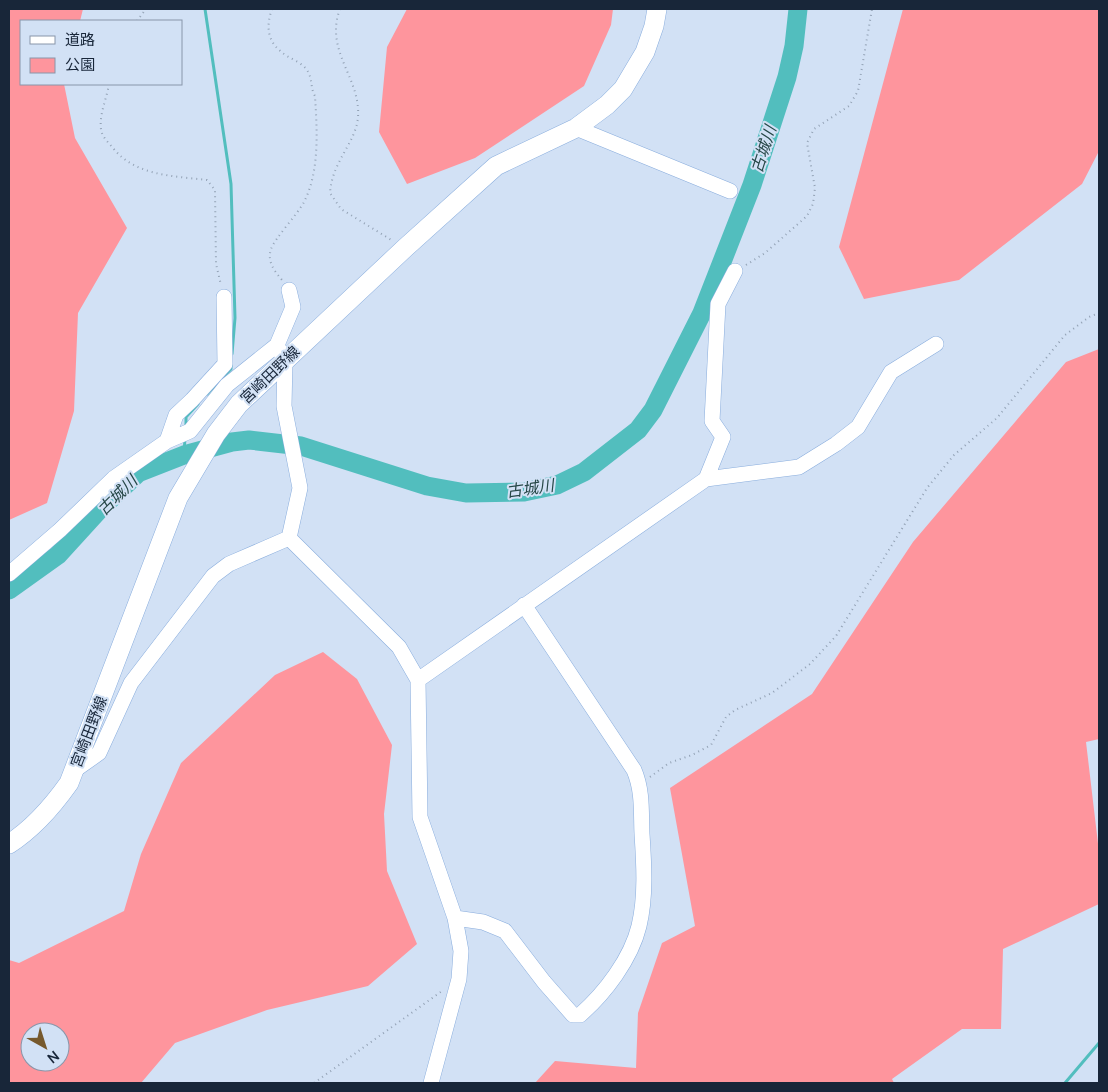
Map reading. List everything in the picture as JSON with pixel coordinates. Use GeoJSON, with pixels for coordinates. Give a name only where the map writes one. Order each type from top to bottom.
{"type":"FeatureCollection","features":[{"type":"Feature","properties":{"kind":"main road","name":"宮崎田野線"},"geometry":{"type":"LineString","coordinates":[[9,844],[26,832],[54,803],[75,770],[178,498],[216,434],[239,404],[281,353],[405,248],[496,166],[576,128],[607,105],[623,89],[644,52],[654,26],[657,9]]}},
{"type":"Feature","properties":{"kind":"street"},"geometry":{"type":"LineString","coordinates":[[576,128],[730,191]]}},
{"type":"Feature","properties":{"kind":"street"},"geometry":{"type":"LineString","coordinates":[[706,479],[723,437],[712,421],[718,304],[735,271]]}},
{"type":"Feature","properties":{"kind":"street"},"geometry":{"type":"LineString","coordinates":[[289,290],[293,307],[281,353],[287,428],[300,488],[289,538]]}},
{"type":"Feature","properties":{"kind":"street"},"geometry":{"type":"LineString","coordinates":[[167,441],[176,415],[225,364],[224,297]]}},
{"type":"Feature","properties":{"kind":"street"},"geometry":{"type":"LineString","coordinates":[[418,680],[706,479],[799,467],[836,444],[858,426],[891,372],[936,344]]}},
{"type":"Feature","properties":{"kind":"street"},"geometry":{"type":"LineString","coordinates":[[9,574],[60,530],[114,478],[167,441],[190,431],[227,385],[281,353]]}},
{"type":"Feature","properties":{"kind":"street"},"geometry":{"type":"LineString","coordinates":[[75,770],[99,753],[130,683],[213,576],[228,564],[289,538]]}},
{"type":"Feature","properties":{"kind":"street"},"geometry":{"type":"LineString","coordinates":[[289,538],[399,647],[418,680],[420,817],[455,918],[461,951],[459,979],[431,1083]]}},
{"type":"Feature","properties":{"kind":"street"},"geometry":{"type":"LineString","coordinates":[[455,918],[483,922],[505,931],[573,1015],[580,1015],[591,1005],[613,977],[627,954],[639,927],[643,856],[640,784],[634,770],[524,605]]}},
{"type":"Feature","properties":{"kind":"path"},"geometry":{"type":"LineString","coordinates":[[138,20],[146,9]]}},
{"type":"Feature","properties":{"kind":"path"},"geometry":{"type":"LineString","coordinates":[[272,9],[267,25],[270,38],[283,54],[308,71],[312,81],[311,90],[315,96],[318,140],[309,190],[304,201],[272,248],[270,265],[289,290]]}},
{"type":"Feature","properties":{"kind":"path"},"geometry":{"type":"LineString","coordinates":[[340,9],[335,34],[340,56],[355,94],[358,117],[353,132],[335,166],[330,193],[341,208],[405,248]]}},
{"type":"Feature","properties":{"kind":"path"},"geometry":{"type":"LineString","coordinates":[[735,271],[765,253],[807,216],[813,204],[814,188],[807,143],[814,129],[849,106],[858,91],[872,9]]}},
{"type":"Feature","properties":{"kind":"path"},"geometry":{"type":"LineString","coordinates":[[109,85],[101,128],[104,138],[121,158],[130,165],[148,171],[207,180],[215,190],[216,264],[224,297]]}},
{"type":"Feature","properties":{"kind":"path"},"geometry":{"type":"LineString","coordinates":[[640,784],[669,763],[692,755],[711,745],[726,717],[735,710],[772,693],[810,664],[836,636],[892,549],[927,488],[954,455],[997,418],[1064,335],[1099,313]]}},
{"type":"Feature","properties":{"kind":"path"},"geometry":{"type":"LineString","coordinates":[[314,1083],[459,979]]}},
{"type":"Feature","properties":{"kind":"green space"},"geometry":{"type":"Polygon","coordinates":[[[9,9],[83,9],[80,20],[20,20],[20,85],[64,85],[75,138],[127,228],[78,313],[74,411],[47,503],[9,520],[9,9]]]}},
{"type":"Feature","properties":{"kind":"green space"},"geometry":{"type":"Polygon","coordinates":[[[407,9],[613,9],[611,25],[584,86],[475,158],[407,184],[379,132],[387,47],[407,9]]]}},
{"type":"Feature","properties":{"kind":"green space"},"geometry":{"type":"Polygon","coordinates":[[[903,9],[1099,9],[1099,151],[1082,184],[959,280],[864,299],[839,247],[903,9]]]}},
{"type":"Feature","properties":{"kind":"green space"},"geometry":{"type":"Polygon","coordinates":[[[1099,349],[1099,739],[1086,742],[1099,852],[1099,904],[1003,949],[1001,1029],[962,1029],[892,1079],[894,1083],[535,1083],[555,1061],[636,1068],[638,1013],[662,943],[695,926],[670,788],[812,694],[913,542],[1066,362],[1099,349]]]}},
{"type":"Feature","properties":{"kind":"green space"},"geometry":{"type":"Polygon","coordinates":[[[323,652],[357,679],[392,745],[384,814],[387,871],[417,944],[368,986],[267,1010],[175,1043],[141,1083],[9,1083],[9,960],[19,963],[124,911],[141,854],[181,763],[275,675],[323,652]]]}},
{"type":"Feature","properties":{"kind":"waterway"},"geometry":{"type":"LineString","coordinates":[[205,9],[231,184],[235,318],[232,354]]}},
{"type":"Feature","properties":{"kind":"waterway","name":"古城川"},"geometry":{"type":"LineString","coordinates":[[9,590],[58,555],[99,510],[138,473],[184,455],[232,442],[249,440],[301,446],[427,486],[466,493],[524,492],[557,485],[584,472],[638,430],[653,410],[702,313],[752,185],[787,77],[794,46],[798,9]]}},
{"type":"Feature","properties":{"kind":"waterway"},"geometry":{"type":"LineString","coordinates":[[207,394],[231,369],[231,365]]}},
{"type":"Feature","properties":{"kind":"waterway"},"geometry":{"type":"LineString","coordinates":[[186,426],[186,417],[198,404]]}},
{"type":"Feature","properties":{"kind":"waterway"},"geometry":{"type":"LineString","coordinates":[[184,455],[185,437]]}},
{"type":"Feature","properties":{"kind":"waterway"},"geometry":{"type":"LineString","coordinates":[[1065,1083],[1099,1043]]}}]}
